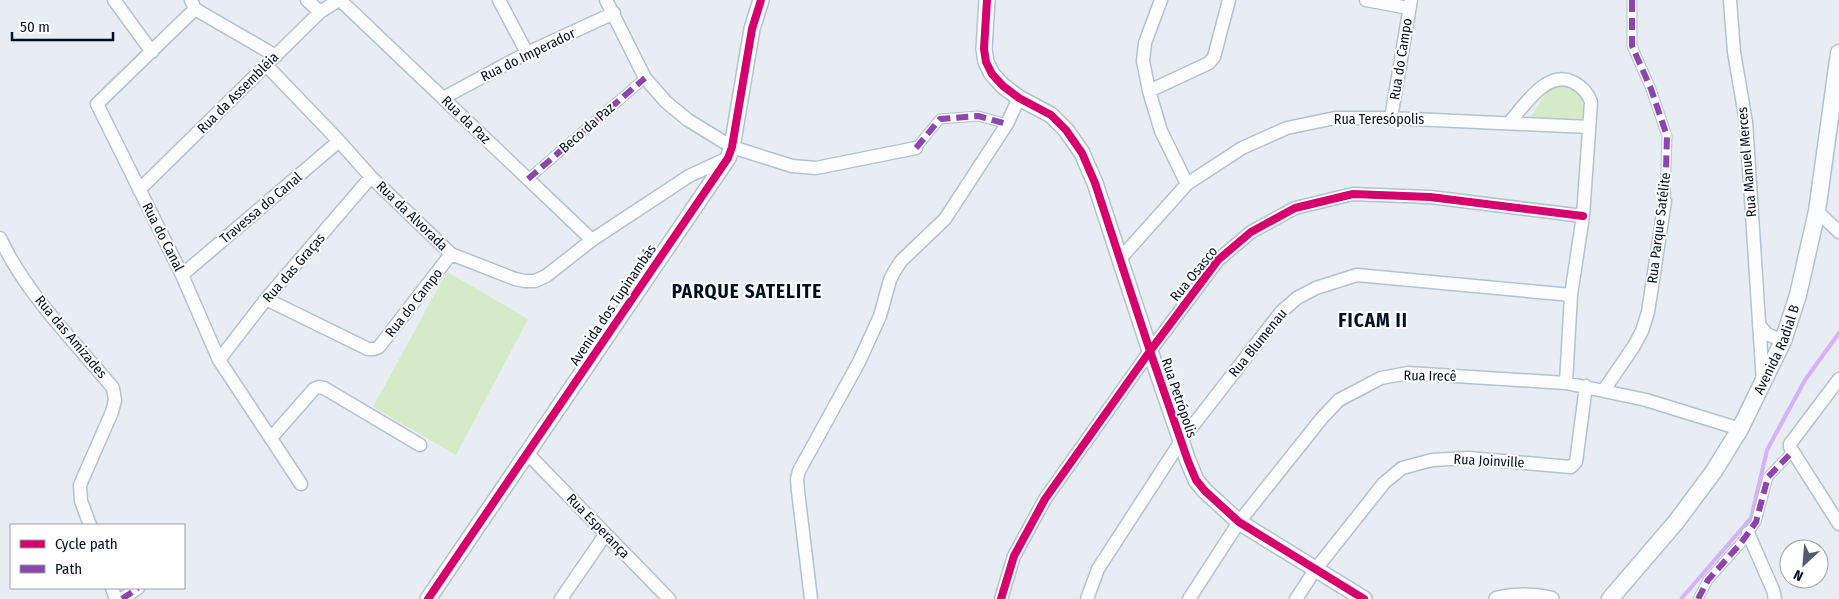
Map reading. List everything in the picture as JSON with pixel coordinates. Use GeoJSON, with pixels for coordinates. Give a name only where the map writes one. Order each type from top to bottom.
{"type":"FeatureCollection","features":[{"type":"Feature","properties":{"kind":"main road","name":"Avenida Radial B"},"geometry":{"type":"LineString","coordinates":[[1610,599],[1676,522],[1714,471],[1740,429],[1783,341],[1798,295],[1817,211],[1839,53]]}},
{"type":"Feature","properties":{"kind":"street"},"geometry":{"type":"LineString","coordinates":[[114,0],[152,52]]}},
{"type":"Feature","properties":{"kind":"street"},"geometry":{"type":"LineString","coordinates":[[307,0],[320,12]]}},
{"type":"Feature","properties":{"kind":"street","name":"Rua da Assembléia"},"geometry":{"type":"LineString","coordinates":[[140,190],[320,12],[340,0]]}},
{"type":"Feature","properties":{"kind":"street","name":"Rua da Paz"},"geometry":{"type":"LineString","coordinates":[[340,0],[592,240]]}},
{"type":"Feature","properties":{"kind":"street"},"geometry":{"type":"LineString","coordinates":[[499,0],[527,53]]}},
{"type":"Feature","properties":{"kind":"street"},"geometry":{"type":"LineString","coordinates":[[606,0],[646,78],[666,102],[730,152],[792,166],[816,168],[916,148],[940,120],[978,116],[1007,124]]}},
{"type":"Feature","properties":{"kind":"street","name":"Avenida dos Tupinambás"},"geometry":{"type":"LineString","coordinates":[[428,599],[713,181],[730,152],[752,29],[761,0]]}},
{"type":"Feature","properties":{"kind":"street","name":"Rua Petrópolis"},"geometry":{"type":"LineString","coordinates":[[987,0],[984,36],[986,62],[992,74],[1002,86],[1019,98],[1051,114],[1066,130],[1082,153],[1095,183],[1119,260],[1196,480],[1205,491],[1239,522],[1364,599]]}},
{"type":"Feature","properties":{"kind":"street"},"geometry":{"type":"LineString","coordinates":[[1161,0],[1145,43],[1143,61],[1149,91],[1162,131],[1187,184]]}},
{"type":"Feature","properties":{"kind":"street"},"geometry":{"type":"LineString","coordinates":[[1149,91],[1209,62],[1214,57],[1228,0]]}},
{"type":"Feature","properties":{"kind":"street"},"geometry":{"type":"LineString","coordinates":[[1366,0],[1410,4]]}},
{"type":"Feature","properties":{"kind":"street","name":"Rua Parque Satélite"},"geometry":{"type":"LineString","coordinates":[[1604,390],[1634,346],[1648,312],[1664,201],[1667,136],[1651,89],[1632,46],[1632,0]]}},
{"type":"Feature","properties":{"kind":"street","name":"Rua Manuel Merces"},"geometry":{"type":"LineString","coordinates":[[1730,0],[1734,52],[1746,122],[1763,383]]}},
{"type":"Feature","properties":{"kind":"street","name":"Rua do Campo"},"geometry":{"type":"LineString","coordinates":[[1392,118],[1410,4]]}},
{"type":"Feature","properties":{"kind":"street"},"geometry":{"type":"LineString","coordinates":[[193,5],[276,56]]}},
{"type":"Feature","properties":{"kind":"street","name":"Rua do Canal"},"geometry":{"type":"LineString","coordinates":[[193,5],[152,52],[97,104],[182,275],[219,360],[301,484]]}},
{"type":"Feature","properties":{"kind":"street","name":"Rua do Imperador"},"geometry":{"type":"LineString","coordinates":[[443,98],[527,53],[614,13]]}},
{"type":"Feature","properties":{"kind":"street","name":"Rua da Alvorada"},"geometry":{"type":"LineString","coordinates":[[266,65],[372,177],[451,254],[515,279],[525,281],[535,281],[546,276],[592,240],[689,176],[730,152]]}},
{"type":"Feature","properties":{"kind":"street","name":"Beco da Paz"},"geometry":{"type":"LineString","coordinates":[[528,179],[646,78]]}},
{"type":"Feature","properties":{"kind":"street"},"geometry":{"type":"LineString","coordinates":[[1509,123],[1543,85],[1561,79],[1575,83],[1590,98],[1583,216],[1571,295],[1566,383]]}},
{"type":"Feature","properties":{"kind":"street"},"geometry":{"type":"LineString","coordinates":[[810,599],[798,491],[797,479],[799,471],[859,362],[880,316],[894,272],[901,261],[945,219],[1007,124],[1019,98]]}},
{"type":"Feature","properties":{"kind":"street","name":"Rua Teresópolis"},"geometry":{"type":"LineString","coordinates":[[1119,260],[1187,184],[1242,148],[1287,128],[1335,118],[1392,118],[1589,127]]}},
{"type":"Feature","properties":{"kind":"street","name":"Travessa do Canal"},"geometry":{"type":"LineString","coordinates":[[182,275],[339,141]]}},
{"type":"Feature","properties":{"kind":"street"},"geometry":{"type":"LineString","coordinates":[[689,176],[713,181]]}},
{"type":"Feature","properties":{"kind":"street","name":"Rua das Graças"},"geometry":{"type":"LineString","coordinates":[[219,360],[266,299],[372,177]]}},
{"type":"Feature","properties":{"kind":"street","name":"Rua Osasco"},"geometry":{"type":"LineString","coordinates":[[1001,599],[1014,556],[1045,499],[1150,351],[1218,260],[1251,232],[1295,208],[1353,194],[1430,197],[1583,216]]}},
{"type":"Feature","properties":{"kind":"street"},"geometry":{"type":"LineString","coordinates":[[1817,211],[1839,232]]}},
{"type":"Feature","properties":{"kind":"street","name":"Rua das Amizades"},"geometry":{"type":"LineString","coordinates":[[0,238],[10,260],[28,287],[113,388],[115,400],[112,412],[80,485],[81,501],[90,524]]}},
{"type":"Feature","properties":{"kind":"street","name":"Rua do Campo"},"geometry":{"type":"LineString","coordinates":[[266,299],[368,349],[374,350],[379,347],[451,254]]}},
{"type":"Feature","properties":{"kind":"street","name":"Rua Blumenau"},"geometry":{"type":"LineString","coordinates":[[1087,599],[1098,569],[1181,441],[1281,312],[1297,298],[1316,288],[1357,275],[1571,295]]}},
{"type":"Feature","properties":{"kind":"street"},"geometry":{"type":"LineString","coordinates":[[1759,325],[1767,334],[1783,341]]}},
{"type":"Feature","properties":{"kind":"street","name":"Rua Irecê"},"geometry":{"type":"LineString","coordinates":[[1189,599],[1239,522],[1322,418],[1339,400],[1382,378],[1408,373],[1566,383],[1646,400],[1740,429]]}},
{"type":"Feature","properties":{"kind":"street"},"geometry":{"type":"LineString","coordinates":[[1839,379],[1791,441],[1792,449],[1839,524]]}},
{"type":"Feature","properties":{"kind":"street","name":"Rua Joinville"},"geometry":{"type":"LineString","coordinates":[[1296,599],[1315,570],[1384,483],[1402,468],[1432,460],[1469,458],[1571,467],[1574,465],[1576,462],[1586,386]]}},
{"type":"Feature","properties":{"kind":"street"},"geometry":{"type":"LineString","coordinates":[[271,438],[314,389],[319,387],[324,388],[420,445]]}},
{"type":"Feature","properties":{"kind":"street"},"geometry":{"type":"LineString","coordinates":[[1698,599],[1708,580],[1756,522],[1768,477],[1792,449]]}},
{"type":"Feature","properties":{"kind":"street","name":"Rua Esperança"},"geometry":{"type":"LineString","coordinates":[[527,453],[668,599]]}},
{"type":"Feature","properties":{"kind":"street"},"geometry":{"type":"LineString","coordinates":[[1748,533],[1773,590],[1775,599]]}},
{"type":"Feature","properties":{"kind":"street"},"geometry":{"type":"LineString","coordinates":[[560,599],[606,534]]}},
{"type":"Feature","properties":{"kind":"street"},"geometry":{"type":"LineString","coordinates":[[122,599],[137,589]]}},
{"type":"Feature","properties":{"kind":"street"},"geometry":{"type":"LineString","coordinates":[[1497,599],[1539,596],[1550,599]]}},
{"type":"Feature","properties":{"kind":"green space"},"geometry":{"type":"Polygon","coordinates":[[[1567,82],[1589,102],[1588,126],[1527,123],[1551,85],[1567,82]]]}},
{"type":"Feature","properties":{"kind":"green space"},"geometry":{"type":"Polygon","coordinates":[[[447,272],[528,319],[456,455],[373,407],[447,272]]]}},
{"type":"Feature","properties":{"kind":"waterway"},"geometry":{"type":"LineString","coordinates":[[1681,599],[1751,518],[1767,450],[1805,380],[1839,333]]}},
{"type":"Feature","properties":{"kind":"marked path"},"geometry":{"type":"LineString","coordinates":[[1632,0],[1632,46],[1651,89],[1667,136],[1665,201]]}},
{"type":"Feature","properties":{"kind":"marked path"},"geometry":{"type":"LineString","coordinates":[[528,179],[645,78]]}},
{"type":"Feature","properties":{"kind":"marked path"},"geometry":{"type":"LineString","coordinates":[[916,148],[940,119],[978,116],[1007,124]]}},
{"type":"Feature","properties":{"kind":"marked path"},"geometry":{"type":"LineString","coordinates":[[1698,599],[1708,580],[1741,543],[1756,522],[1768,477],[1793,451]]}},
{"type":"Feature","properties":{"kind":"marked path"},"geometry":{"type":"LineString","coordinates":[[122,599],[137,589]]}},
{"type":"Feature","properties":{"kind":"cycle path"},"geometry":{"type":"LineString","coordinates":[[428,599],[728,158],[732,147],[752,29],[761,0]]}},
{"type":"Feature","properties":{"kind":"cycle path"},"geometry":{"type":"LineString","coordinates":[[987,0],[984,49],[986,62],[992,74],[1003,86],[1019,98],[1051,115],[1066,130],[1082,153],[1095,183],[1150,351],[1196,480],[1205,491],[1239,522],[1364,599]]}},
{"type":"Feature","properties":{"kind":"cycle path"},"geometry":{"type":"LineString","coordinates":[[1001,599],[1014,556],[1045,499],[1150,351],[1218,260],[1251,232],[1295,208],[1353,194],[1430,197],[1583,216]]}},
{"type":"Feature","properties":{"kind":"district","name":"PARQUE SATELITE"},"geometry":{"type":"Point","coordinates":[747,291]}},
{"type":"Feature","properties":{"kind":"district","name":"FICAM II"},"geometry":{"type":"Point","coordinates":[1373,320]}}]}
